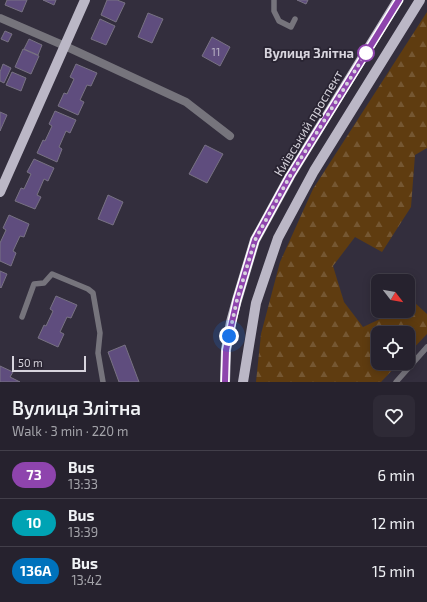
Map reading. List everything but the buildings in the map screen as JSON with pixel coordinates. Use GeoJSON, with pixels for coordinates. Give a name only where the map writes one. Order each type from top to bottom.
{"type":"FeatureCollection","features":[{"type":"Feature","properties":{"kind":"main road"},"geometry":{"type":"LineString","coordinates":[[0,192],[85,0]]}},
{"type":"Feature","properties":{"kind":"main road","name":"Київський проспект"},"geometry":{"type":"LineString","coordinates":[[225,382],[226,350],[237,300],[255,240],[290,176],[398,0]]}},
{"type":"Feature","properties":{"kind":"main road"},"geometry":{"type":"LineString","coordinates":[[243,382],[256,303],[278,238],[314,170],[420,0]]}},
{"type":"Feature","properties":{"kind":"street"},"geometry":{"type":"LineString","coordinates":[[0,18],[65,46],[186,102],[230,136]]}},
{"type":"Feature","properties":{"kind":"lane"},"geometry":{"type":"LineString","coordinates":[[274,0],[274,10],[279,21],[291,27],[295,19]]}},
{"type":"Feature","properties":{"kind":"lane"},"geometry":{"type":"LineString","coordinates":[[22,317],[34,284],[44,283],[52,274],[88,288],[93,293],[99,326],[100,333],[98,353],[103,382]]}},
{"type":"Feature","properties":{"kind":"lane"},"geometry":{"type":"LineString","coordinates":[[396,382],[427,348]]}},
{"type":"Feature","properties":{"kind":"green space"},"geometry":{"type":"Polygon","coordinates":[[[427,12],[427,148],[415,155],[411,207],[382,252],[355,237],[333,266],[344,302],[363,327],[382,318],[415,318],[415,303],[427,314],[427,334],[415,347],[415,326],[371,326],[371,370],[392,370],[381,382],[256,382],[261,334],[280,262],[313,189],[427,12]]]}},
{"type":"Feature","properties":{"kind":"bus line","name":"73"},"geometry":{"type":"LineString","coordinates":[[225,382],[226,350],[237,300],[255,240],[290,176],[399,0]]}},
{"type":"Feature","properties":{"kind":"place","name":"Вулиця Злітна"},"geometry":{"type":"Point","coordinates":[366,53]}},
{"type":"Feature","properties":{"kind":"route"},"geometry":{"type":"LineString","coordinates":[[229,336],[237,300],[255,240],[290,176],[366,53]]}}]}
